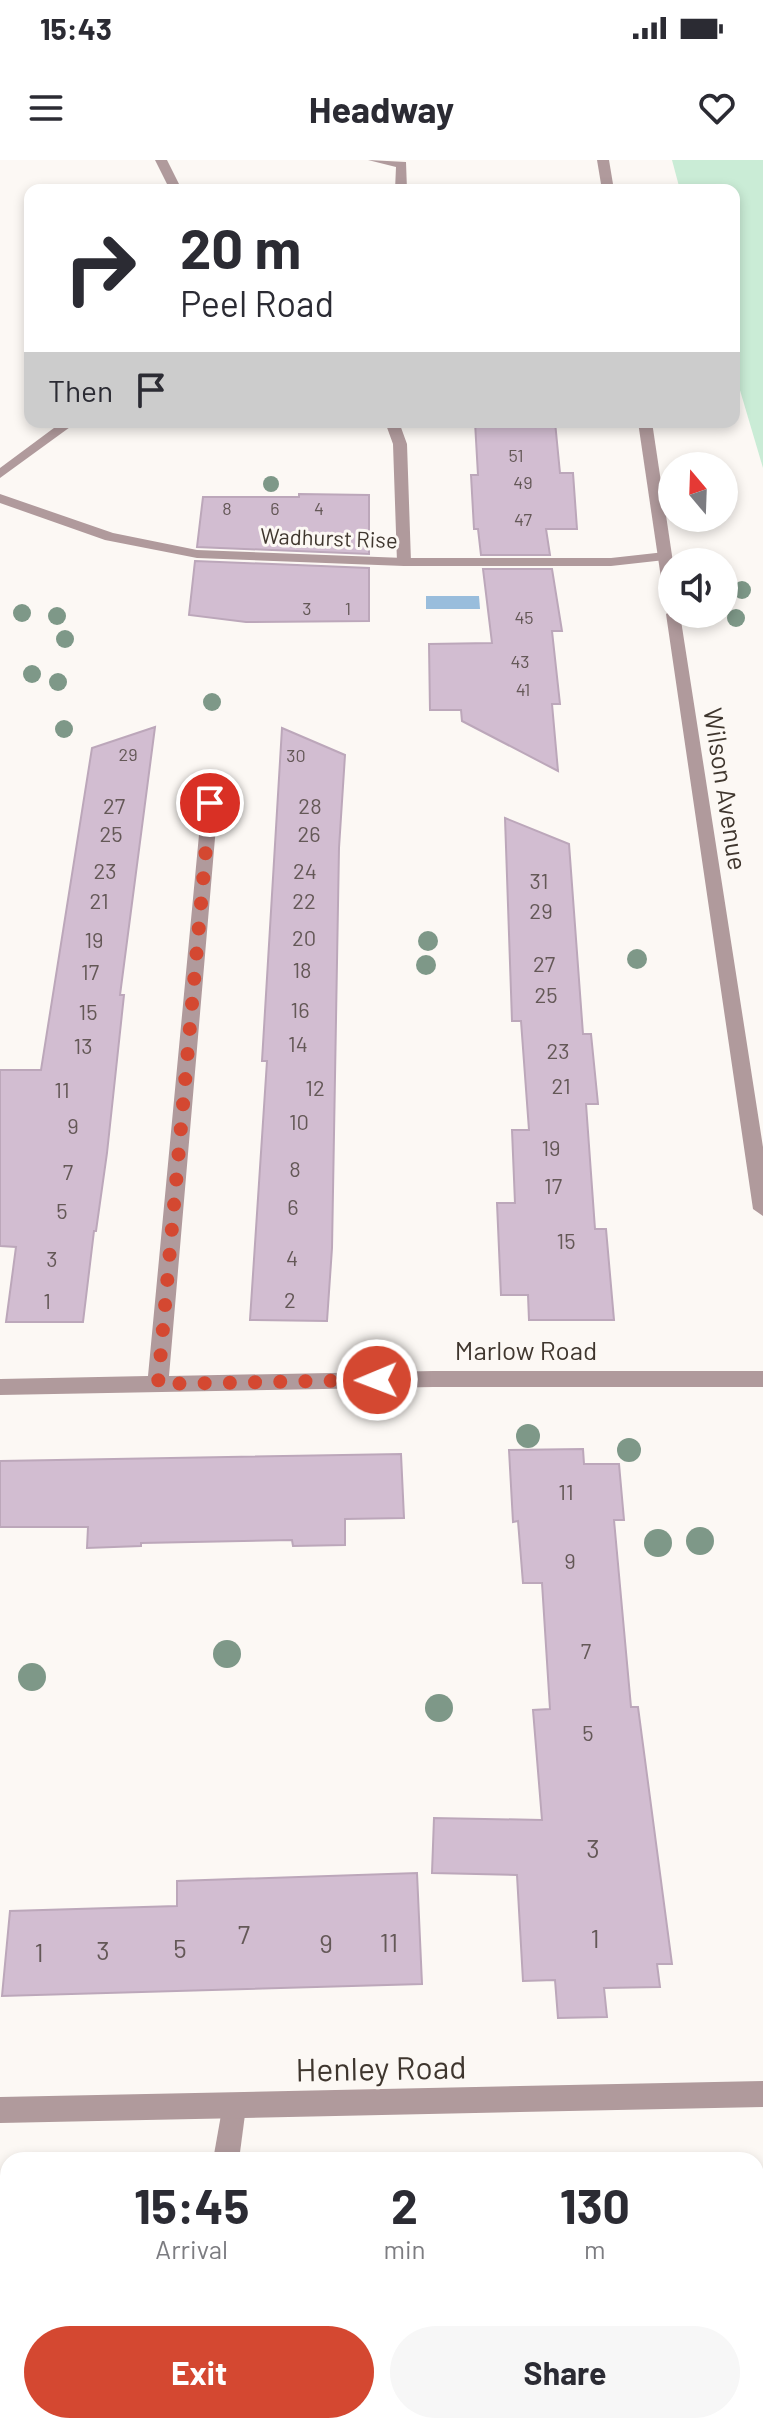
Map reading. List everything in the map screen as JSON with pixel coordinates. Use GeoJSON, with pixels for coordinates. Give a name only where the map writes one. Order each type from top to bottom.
{"type":"FeatureCollection","features":[{"type":"Feature","properties":{"kind":"street"},"geometry":{"type":"LineString","coordinates":[[161,160],[173,184]]}},
{"type":"Feature","properties":{"kind":"street"},"geometry":{"type":"LineString","coordinates":[[374,160],[402,164],[401,184]]}},
{"type":"Feature","properties":{"kind":"street"},"geometry":{"type":"LineString","coordinates":[[603,160],[607,184]]}},
{"type":"Feature","properties":{"kind":"street"},"geometry":{"type":"LineString","coordinates":[[0,474],[62,428]]}},
{"type":"Feature","properties":{"kind":"street"},"geometry":{"type":"LineString","coordinates":[[394,428],[400,444],[404,562]]}},
{"type":"Feature","properties":{"kind":"street"},"geometry":{"type":"LineString","coordinates":[[646,428],[664,548]]}},
{"type":"Feature","properties":{"kind":"street","name":"Wadhurst Rise"},"geometry":{"type":"LineString","coordinates":[[0,498],[110,537],[167,549],[241,558],[611,562],[658,557]]}},
{"type":"Feature","properties":{"kind":"street","name":"Wilson Avenue"},"geometry":{"type":"LineString","coordinates":[[675,628],[763,1209]]}},
{"type":"Feature","properties":{"kind":"street"},"geometry":{"type":"LineString","coordinates":[[158,1384],[210,803]]}},
{"type":"Feature","properties":{"kind":"street","name":"Marlow Road"},"geometry":{"type":"LineString","coordinates":[[0,1387],[433,1379],[763,1379]]}},
{"type":"Feature","properties":{"kind":"street","name":"Henley Road"},"geometry":{"type":"LineString","coordinates":[[0,2110],[763,2094]]}},
{"type":"Feature","properties":{"kind":"street"},"geometry":{"type":"LineString","coordinates":[[227,2152],[233,2107]]}},
{"type":"Feature","properties":{"kind":"green space"},"geometry":{"type":"Polygon","coordinates":[[[672,160],[763,160],[763,468],[740,390],[740,184],[678,184],[672,160]]]}},
{"type":"Feature","properties":{"kind":"water"},"geometry":{"type":"Polygon","coordinates":[[[426,596],[479,596],[480,609],[426,609],[426,596]]]}},
{"type":"Feature","properties":{"kind":"building"},"geometry":{"type":"Polygon","coordinates":[[[475,428],[556,428],[560,473],[573,473],[577,529],[546,529],[550,555],[481,555],[478,529],[474,529],[471,475],[478,475],[475,428]]]}},
{"type":"Feature","properties":{"kind":"building"},"geometry":{"type":"Polygon","coordinates":[[[299,494],[369,495],[369,554],[197,547],[203,497],[299,497],[299,494]]]}},
{"type":"Feature","properties":{"kind":"building"},"geometry":{"type":"Polygon","coordinates":[[[195,561],[369,568],[369,621],[246,622],[189,615],[195,561]]]}},
{"type":"Feature","properties":{"kind":"building"},"geometry":{"type":"Polygon","coordinates":[[[483,569],[552,569],[562,631],[552,631],[560,704],[552,704],[558,771],[462,721],[461,710],[430,710],[429,644],[492,643],[483,569]]]}},
{"type":"Feature","properties":{"kind":"building"},"geometry":{"type":"Polygon","coordinates":[[[155,727],[120,995],[124,995],[107,1153],[83,1322],[6,1322],[16,1247],[0,1246],[0,1070],[41,1070],[92,748],[155,727]]]}},
{"type":"Feature","properties":{"kind":"building"},"geometry":{"type":"Polygon","coordinates":[[[282,728],[345,755],[339,848],[332,1248],[327,1321],[250,1320],[267,1061],[262,1061],[282,728]]]}},
{"type":"Feature","properties":{"kind":"building"},"geometry":{"type":"Polygon","coordinates":[[[505,818],[569,844],[583,1034],[591,1034],[598,1104],[586,1104],[595,1229],[606,1229],[614,1320],[529,1320],[528,1295],[501,1295],[497,1203],[515,1203],[512,1130],[529,1130],[521,1021],[512,1021],[505,818]]]}},
{"type":"Feature","properties":{"kind":"building"},"geometry":{"type":"Polygon","coordinates":[[[583,1449],[584,1464],[619,1464],[624,1520],[614,1520],[631,1707],[638,1707],[672,1964],[657,1964],[660,1987],[604,1988],[607,2017],[558,2018],[555,1980],[523,1981],[517,1875],[432,1873],[434,1818],[542,1820],[533,1710],[550,1709],[542,1583],[523,1583],[518,1521],[513,1522],[509,1450],[583,1449]]]}},
{"type":"Feature","properties":{"kind":"building"},"geometry":{"type":"Polygon","coordinates":[[[401,1454],[404,1518],[345,1519],[345,1545],[293,1546],[292,1540],[141,1543],[141,1546],[87,1548],[88,1527],[0,1527],[0,1461],[401,1454]]]}},
{"type":"Feature","properties":{"kind":"building"},"geometry":{"type":"Polygon","coordinates":[[[417,1873],[422,1984],[2,1996],[10,1911],[177,1906],[177,1881],[417,1873]]]}},
{"type":"Feature","properties":{"kind":"route"},"geometry":{"type":"LineString","coordinates":[[210,803],[158,1384],[377,1380]]}}]}
